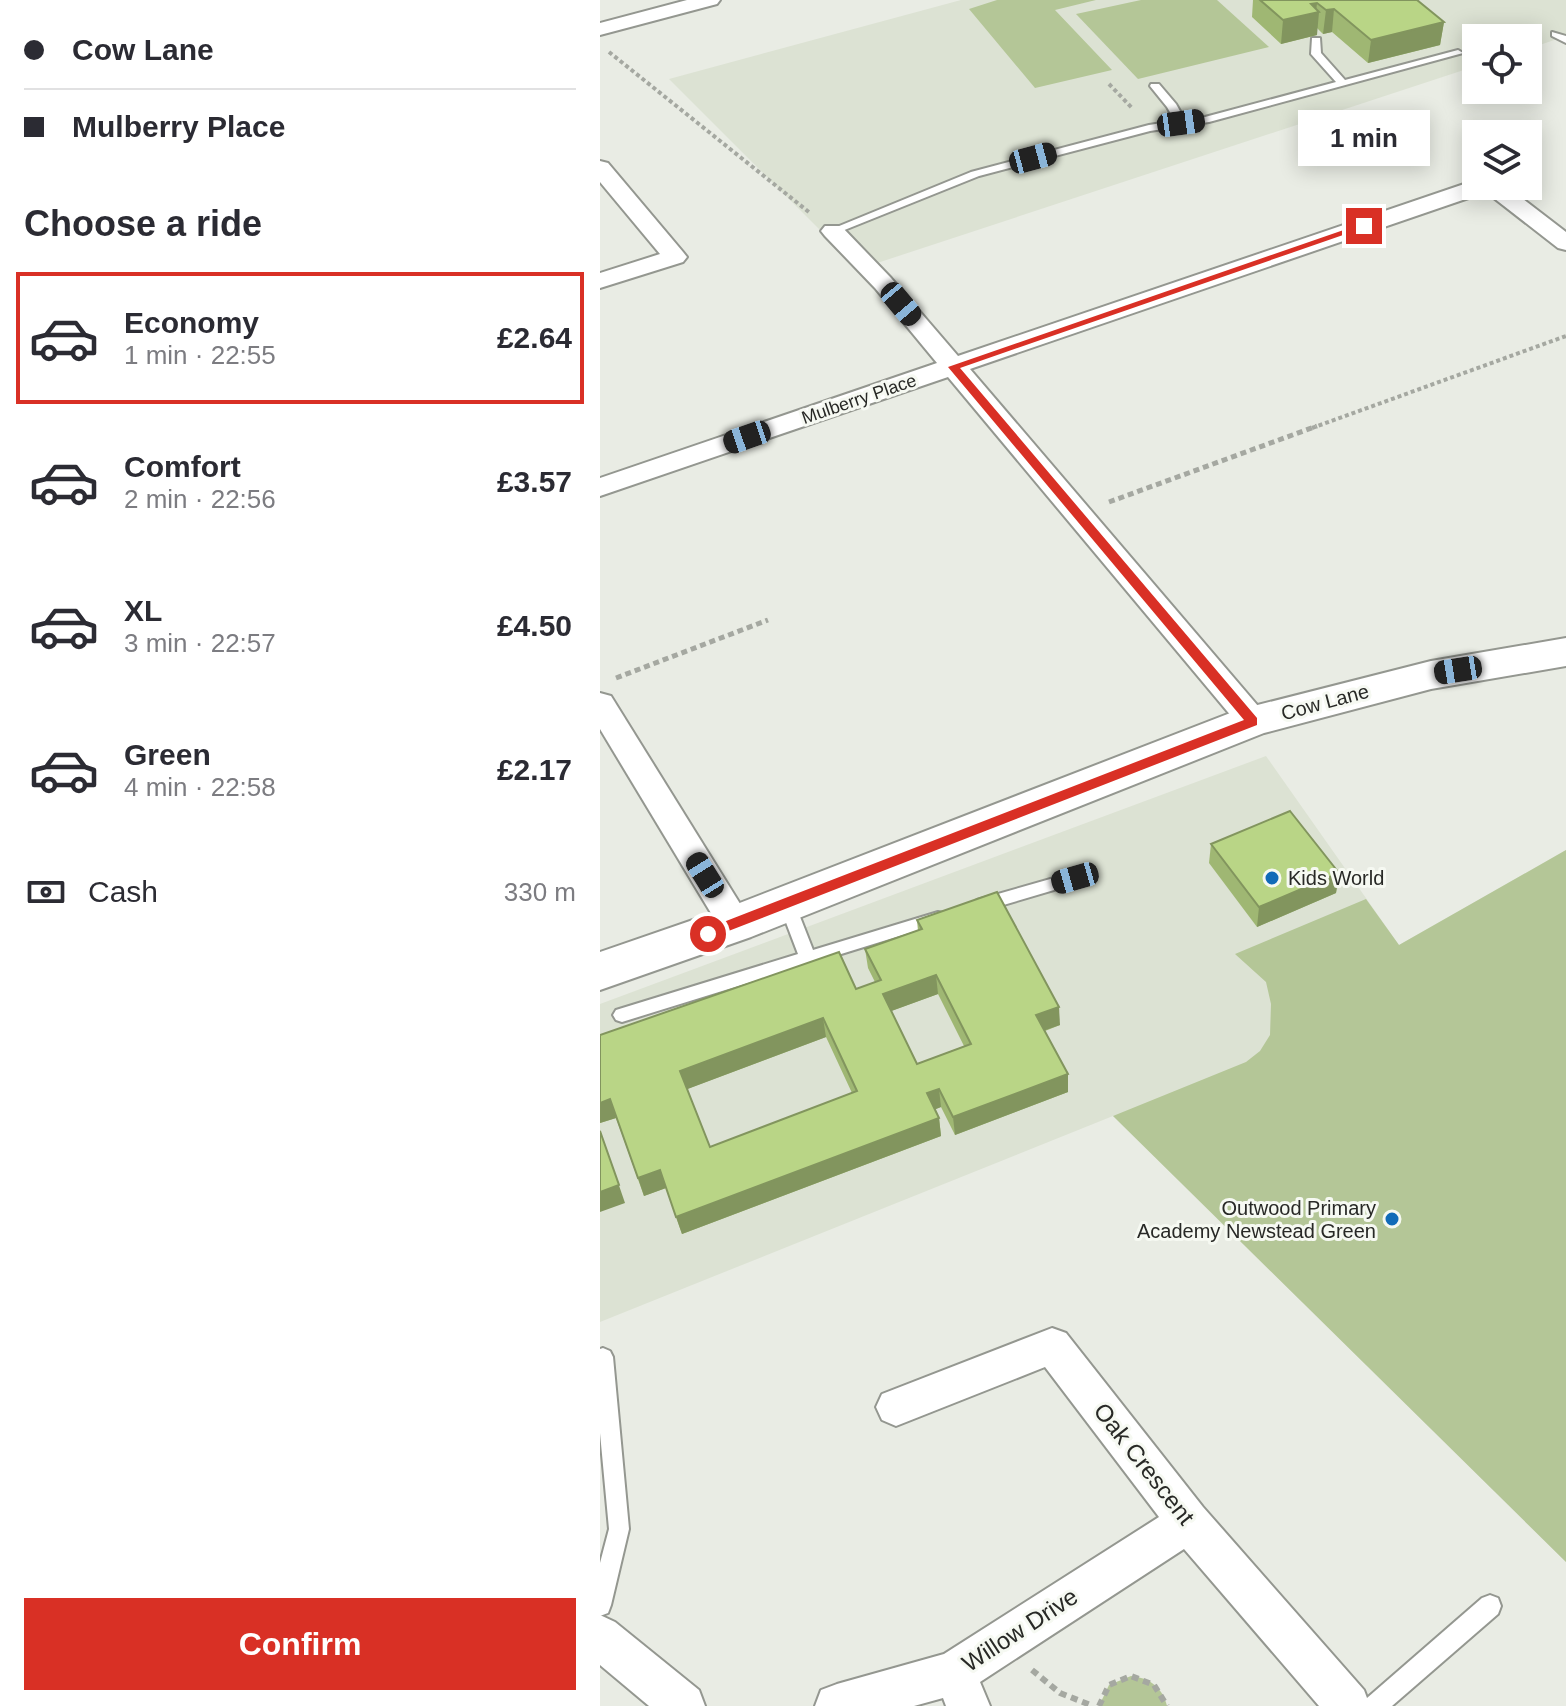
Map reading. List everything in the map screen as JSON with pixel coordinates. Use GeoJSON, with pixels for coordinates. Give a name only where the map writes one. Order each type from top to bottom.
{"type":"FeatureCollection","features":[{"type":"Feature","properties":{"kind":"main road","name":"Cow Lane"},"geometry":{"type":"LineString","coordinates":[[600,971],[735,924],[1253,721],[1431,675],[1566,652]]}},
{"type":"Feature","properties":{"kind":"street"},"geometry":{"type":"LineString","coordinates":[[600,29],[707,0]]}},
{"type":"Feature","properties":{"kind":"street"},"geometry":{"type":"LineString","coordinates":[[600,168],[675,257],[600,281]]}},
{"type":"Feature","properties":{"kind":"street","name":"Mulberry Place"},"geometry":{"type":"LineString","coordinates":[[600,487],[1462,193]]}},
{"type":"Feature","properties":{"kind":"street"},"geometry":{"type":"LineString","coordinates":[[1510,200],[1566,243]]}},
{"type":"Feature","properties":{"kind":"street"},"geometry":{"type":"LineString","coordinates":[[833,231],[883,283],[1253,721]]}},
{"type":"Feature","properties":{"kind":"street"},"geometry":{"type":"LineString","coordinates":[[607,691],[735,924]]}},
{"type":"Feature","properties":{"kind":"street","name":"Oak Crescent"},"geometry":{"type":"LineString","coordinates":[[896,1407],[1052,1346],[1188,1522],[1348,1706]]}},
{"type":"Feature","properties":{"kind":"street","name":"Willow Drive"},"geometry":{"type":"LineString","coordinates":[[837,1706],[961,1690],[1002,1642],[1188,1522]]}},
{"type":"Feature","properties":{"kind":"street"},"geometry":{"type":"LineString","coordinates":[[600,1637],[683,1706]]}},
{"type":"Feature","properties":{"kind":"lane"},"geometry":{"type":"LineString","coordinates":[[1316,40],[1316,54],[1342,83]]}},
{"type":"Feature","properties":{"kind":"lane"},"geometry":{"type":"LineString","coordinates":[[833,231],[975,174],[1149,128],[1205,120],[1458,53]]}},
{"type":"Feature","properties":{"kind":"lane"},"geometry":{"type":"LineString","coordinates":[[1155,86],[1172,106],[1181,123]]}},
{"type":"Feature","properties":{"kind":"lane"},"geometry":{"type":"LineString","coordinates":[[622,1015],[1075,878]]}},
{"type":"Feature","properties":{"kind":"lane"},"geometry":{"type":"LineString","coordinates":[[787,904],[808,957]]}},
{"type":"Feature","properties":{"kind":"lane"},"geometry":{"type":"LineString","coordinates":[[600,1605],[619,1529],[603,1357]]}},
{"type":"Feature","properties":{"kind":"lane"},"geometry":{"type":"LineString","coordinates":[[1375,1706],[1490,1606]]}},
{"type":"Feature","properties":{"kind":"path"},"geometry":{"type":"LineString","coordinates":[[600,44],[833,231]]}},
{"type":"Feature","properties":{"kind":"path"},"geometry":{"type":"LineString","coordinates":[[1109,84],[1149,128]]}},
{"type":"Feature","properties":{"kind":"path"},"geometry":{"type":"LineString","coordinates":[[1078,513],[1566,336]]}},
{"type":"Feature","properties":{"kind":"path"},"geometry":{"type":"LineString","coordinates":[[607,691],[768,620]]}},
{"type":"Feature","properties":{"kind":"path"},"geometry":{"type":"LineString","coordinates":[[1002,1642],[1049,1686],[1073,1702],[1096,1706],[1109,1685],[1131,1676],[1153,1683],[1161,1691],[1167,1706]]}},
{"type":"Feature","properties":{"kind":"shaded area"},"geometry":{"type":"Polygon","coordinates":[[[961,0],[1566,0],[1566,36],[1542,44],[1542,24],[1462,24],[1462,71],[859,269],[669,79],[961,0]]]}},
{"type":"Feature","properties":{"kind":"shaded area","name":"Outwood Primary Academy Newstead Green"},"geometry":{"type":"Polygon","coordinates":[[[1266,756],[1399,945],[1566,850],[1566,1562],[1113,1116],[600,1322],[600,1004],[1266,756]]]}},
{"type":"Feature","properties":{"kind":"green space"},"geometry":{"type":"Polygon","coordinates":[[[997,0],[1096,0],[1055,10],[1112,70],[1035,88],[969,9],[997,0]]]}},
{"type":"Feature","properties":{"kind":"green space"},"geometry":{"type":"Polygon","coordinates":[[[1141,0],[1217,0],[1269,47],[1138,79],[1076,14],[1141,0]]]}},
{"type":"Feature","properties":{"kind":"green space"},"geometry":{"type":"Polygon","coordinates":[[[1566,850],[1566,1562],[1113,1116],[1246,1062],[1260,1051],[1270,1035],[1271,1004],[1266,982],[1235,954],[1366,899],[1399,945],[1566,850]]]}},
{"type":"Feature","properties":{"kind":"green space"},"geometry":{"type":"Polygon","coordinates":[[[1131,1676],[1154,1685],[1167,1706],[1099,1706],[1109,1685],[1131,1676]]]}},
{"type":"Feature","properties":{"kind":"building"},"geometry":{"type":"Polygon","coordinates":[[[1260,0],[1417,0],[1444,22],[1371,40],[1334,9],[1326,10],[1317,3],[1311,4],[1319,12],[1283,20],[1260,0]]]}},
{"type":"Feature","properties":{"kind":"building","name":"Kids World"},"geometry":{"type":"Polygon","coordinates":[[[1290,811],[1339,873],[1259,907],[1211,844],[1290,811]]]}},
{"type":"Feature","properties":{"kind":"building"},"geometry":{"type":"Polygon","coordinates":[[[997,892],[1059,1007],[1036,1015],[1068,1074],[953,1117],[939,1089],[927,1093],[939,1118],[676,1217],[660,1170],[638,1178],[610,1099],[600,1103],[600,1035],[839,952],[856,989],[881,980],[865,949],[922,929],[917,920],[997,892]],[[936,975],[883,994],[917,1064],[971,1044],[936,975]],[[823,1018],[680,1071],[710,1147],[857,1091],[823,1018]]]}},
{"type":"Feature","properties":{"kind":"building"},"geometry":{"type":"Polygon","coordinates":[[[600,1131],[619,1185],[600,1192],[600,1131]]]}},
{"type":"Feature","properties":{"kind":"place","name":"Kids World"},"geometry":{"type":"Point","coordinates":[1272,878]}},
{"type":"Feature","properties":{"kind":"place","name":"Outwood Primary Academy Newstead Green"},"geometry":{"type":"Point","coordinates":[1392,1219]}},
{"type":"Feature","properties":{"kind":"route"},"geometry":{"type":"LineString","coordinates":[[708,934],[1253,721],[954,367],[1364,226]]}}]}
